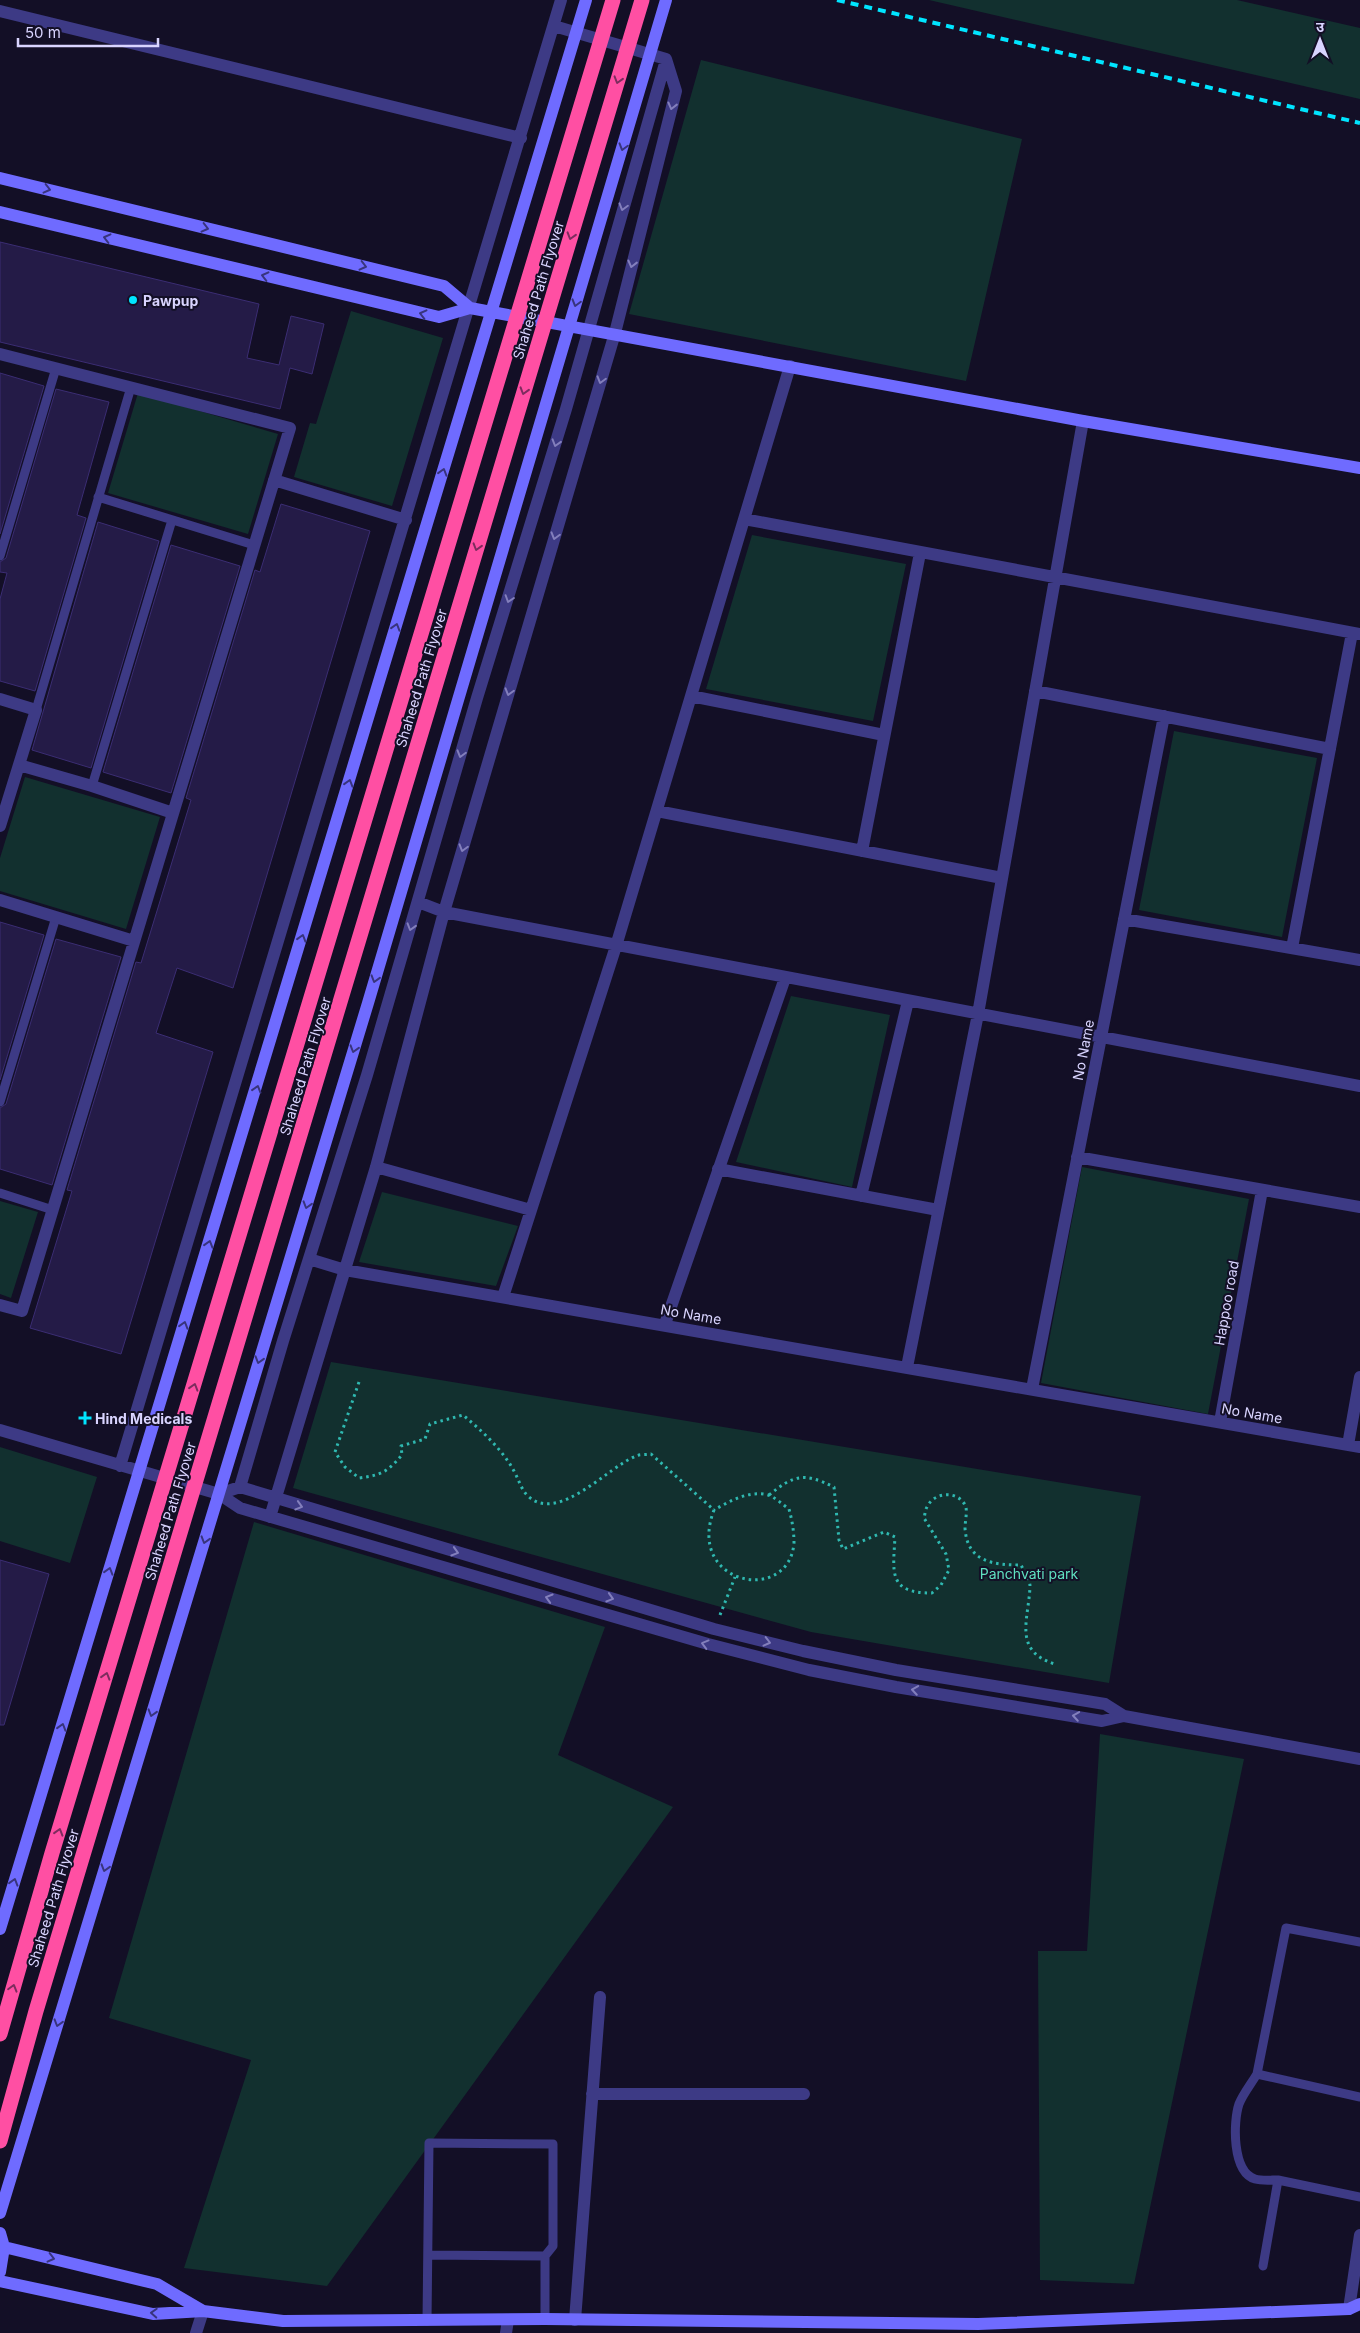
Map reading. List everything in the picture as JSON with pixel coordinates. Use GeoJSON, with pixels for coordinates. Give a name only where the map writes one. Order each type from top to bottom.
{"type":"FeatureCollection","features":[{"type":"Feature","properties":{"kind":"highway","name":"Shaheed Path Flyover"},"geometry":{"type":"LineString","coordinates":[[0,2034],[58,1833],[614,0]]}},
{"type":"Feature","properties":{"kind":"highway","name":"Shaheed Path Flyover"},"geometry":{"type":"LineString","coordinates":[[0,2141],[36,2011],[642,0]]}},
{"type":"Feature","properties":{"kind":"street"},"geometry":{"type":"LineString","coordinates":[[120,1466],[562,0]]}},
{"type":"Feature","properties":{"kind":"street"},"geometry":{"type":"LineString","coordinates":[[0,1929],[586,0]]}},
{"type":"Feature","properties":{"kind":"street"},"geometry":{"type":"LineString","coordinates":[[0,2213],[368,1003],[666,0]]}},
{"type":"Feature","properties":{"kind":"street"},"geometry":{"type":"LineString","coordinates":[[0,12],[521,138]]}},
{"type":"Feature","properties":{"kind":"street"},"geometry":{"type":"LineString","coordinates":[[554,26],[666,59]]}},
{"type":"Feature","properties":{"kind":"street"},"geometry":{"type":"LineString","coordinates":[[240,1488],[560,427],[666,59]]}},
{"type":"Feature","properties":{"kind":"street"},"geometry":{"type":"LineString","coordinates":[[270,1517],[376,1167],[444,912],[615,333],[676,91],[666,59]]}},
{"type":"Feature","properties":{"kind":"street"},"geometry":{"type":"LineString","coordinates":[[0,178],[444,286],[470,308]]}},
{"type":"Feature","properties":{"kind":"street"},"geometry":{"type":"LineString","coordinates":[[0,212],[439,318],[470,308],[615,333],[1084,421],[1360,468]]}},
{"type":"Feature","properties":{"kind":"street"},"geometry":{"type":"LineString","coordinates":[[0,354],[290,428],[22,1311],[0,1305]]}},
{"type":"Feature","properties":{"kind":"street"},"geometry":{"type":"LineString","coordinates":[[503,1297],[616,946],[790,366]]}},
{"type":"Feature","properties":{"kind":"street"},"geometry":{"type":"LineString","coordinates":[[907,1367],[978,1014],[1084,421]]}},
{"type":"Feature","properties":{"kind":"street"},"geometry":{"type":"LineString","coordinates":[[274,480],[406,520]]}},
{"type":"Feature","properties":{"kind":"street"},"geometry":{"type":"LineString","coordinates":[[744,519],[1055,579],[1356,633],[1330,749],[1292,948]]}},
{"type":"Feature","properties":{"kind":"street"},"geometry":{"type":"LineString","coordinates":[[862,851],[920,553]]}},
{"type":"Feature","properties":{"kind":"street"},"geometry":{"type":"LineString","coordinates":[[1035,691],[1330,749]]}},
{"type":"Feature","properties":{"kind":"street"},"geometry":{"type":"LineString","coordinates":[[691,696],[884,735]]}},
{"type":"Feature","properties":{"kind":"street"},"geometry":{"type":"LineString","coordinates":[[0,700],[36,710],[0,826]]}},
{"type":"Feature","properties":{"kind":"street","name":"No Name"},"geometry":{"type":"LineString","coordinates":[[1032,1389],[1164,716]]}},
{"type":"Feature","properties":{"kind":"street"},"geometry":{"type":"LineString","coordinates":[[18,765],[92,786],[173,814]]}},
{"type":"Feature","properties":{"kind":"street"},"geometry":{"type":"LineString","coordinates":[[657,811],[1002,878]]}},
{"type":"Feature","properties":{"kind":"street"},"geometry":{"type":"LineString","coordinates":[[0,900],[134,941]]}},
{"type":"Feature","properties":{"kind":"street"},"geometry":{"type":"LineString","coordinates":[[418,902],[444,912],[616,946],[1360,1086]]}},
{"type":"Feature","properties":{"kind":"street"},"geometry":{"type":"LineString","coordinates":[[1124,919],[1360,960]]}},
{"type":"Feature","properties":{"kind":"street"},"geometry":{"type":"LineString","coordinates":[[665,1324],[785,978]]}},
{"type":"Feature","properties":{"kind":"street"},"geometry":{"type":"LineString","coordinates":[[861,1196],[908,1001]]}},
{"type":"Feature","properties":{"kind":"street"},"geometry":{"type":"LineString","coordinates":[[1077,1157],[1360,1208]]}},
{"type":"Feature","properties":{"kind":"street"},"geometry":{"type":"LineString","coordinates":[[376,1167],[531,1210]]}},
{"type":"Feature","properties":{"kind":"street"},"geometry":{"type":"LineString","coordinates":[[718,1169],[938,1210]]}},
{"type":"Feature","properties":{"kind":"street","name":"Happoo road"},"geometry":{"type":"LineString","coordinates":[[1220,1422],[1262,1190]]}},
{"type":"Feature","properties":{"kind":"street","name":"No Name"},"geometry":{"type":"LineString","coordinates":[[309,1259],[345,1270],[665,1324],[1354,1446],[1360,1377]]}},
{"type":"Feature","properties":{"kind":"street"},"geometry":{"type":"LineString","coordinates":[[0,1430],[219,1494],[240,1508],[270,1517],[708,1644],[809,1670],[896,1687],[1102,1721],[1124,1716]]}},
{"type":"Feature","properties":{"kind":"street"},"geometry":{"type":"LineString","coordinates":[[219,1494],[240,1488],[714,1629],[802,1651],[896,1670],[1105,1704],[1124,1716],[1360,1759]]}},
{"type":"Feature","properties":{"kind":"street"},"geometry":{"type":"LineString","coordinates":[[575,2320],[600,1997]]}},
{"type":"Feature","properties":{"kind":"street"},"geometry":{"type":"LineString","coordinates":[[592,2094],[804,2094]]}},
{"type":"Feature","properties":{"kind":"street"},"geometry":{"type":"LineString","coordinates":[[0,2232],[4,2247],[0,2272]]}},
{"type":"Feature","properties":{"kind":"street"},"geometry":{"type":"LineString","coordinates":[[0,2281],[153,2314],[203,2311],[282,2321],[545,2319],[978,2328],[1356,2309],[1360,2235]]}},
{"type":"Feature","properties":{"kind":"street"},"geometry":{"type":"LineString","coordinates":[[4,2247],[157,2284],[203,2311]]}},
{"type":"Feature","properties":{"kind":"street"},"geometry":{"type":"LineString","coordinates":[[196,2333],[203,2311]]}},
{"type":"Feature","properties":{"kind":"street"},"geometry":{"type":"LineString","coordinates":[[506,2333],[508,2320]]}},
{"type":"Feature","properties":{"kind":"lane"},"geometry":{"type":"LineString","coordinates":[[0,556],[56,368]]}},
{"type":"Feature","properties":{"kind":"lane"},"geometry":{"type":"LineString","coordinates":[[36,710],[131,387]]}},
{"type":"Feature","properties":{"kind":"lane"},"geometry":{"type":"LineString","coordinates":[[98,497],[254,545]]}},
{"type":"Feature","properties":{"kind":"lane"},"geometry":{"type":"LineString","coordinates":[[92,786],[172,520]]}},
{"type":"Feature","properties":{"kind":"lane"},"geometry":{"type":"LineString","coordinates":[[0,1102],[56,917]]}},
{"type":"Feature","properties":{"kind":"lane"},"geometry":{"type":"LineString","coordinates":[[0,1192],[53,1210]]}},
{"type":"Feature","properties":{"kind":"lane"},"geometry":{"type":"LineString","coordinates":[[1360,1942],[1286,1928],[1257,2074],[1240,2104],[1236,2124],[1236,2145],[1245,2172],[1254,2178],[1278,2180],[1360,2197]]}},
{"type":"Feature","properties":{"kind":"lane"},"geometry":{"type":"LineString","coordinates":[[1257,2074],[1360,2097]]}},
{"type":"Feature","properties":{"kind":"lane"},"geometry":{"type":"LineString","coordinates":[[428,2321],[430,2143],[553,2144],[553,2246],[545,2256],[545,2319]]}},
{"type":"Feature","properties":{"kind":"lane"},"geometry":{"type":"LineString","coordinates":[[1263,2266],[1278,2180]]}},
{"type":"Feature","properties":{"kind":"lane"},"geometry":{"type":"LineString","coordinates":[[429,2255],[545,2256]]}},
{"type":"Feature","properties":{"kind":"path"},"geometry":{"type":"LineString","coordinates":[[359,1382],[335,1452],[345,1467],[359,1478],[379,1476],[390,1468],[402,1455],[401,1446],[425,1439],[430,1424],[463,1415],[486,1434],[514,1471],[528,1496],[539,1504],[555,1504],[572,1496],[636,1456],[651,1454],[714,1510]]}},
{"type":"Feature","properties":{"kind":"path"},"geometry":{"type":"LineString","coordinates":[[769,1495],[788,1479],[804,1477],[822,1481],[834,1487],[839,1540],[843,1549],[884,1532],[895,1537],[893,1573],[900,1584],[914,1593],[932,1593],[941,1585],[949,1570],[946,1554],[924,1518],[927,1506],[937,1496],[948,1494],[959,1498],[966,1506],[966,1540],[972,1550],[987,1562],[1021,1565],[1030,1584],[1024,1627],[1030,1646],[1041,1660],[1055,1664]]}},
{"type":"Feature","properties":{"kind":"path"},"geometry":{"type":"LineString","coordinates":[[769,1495],[789,1508],[794,1528],[794,1545],[788,1559],[780,1570],[766,1578],[751,1581],[735,1577],[714,1556],[708,1540],[708,1525],[714,1510],[736,1497],[769,1495]]}},
{"type":"Feature","properties":{"kind":"path"},"geometry":{"type":"LineString","coordinates":[[714,1629],[735,1577]]}},
{"type":"Feature","properties":{"kind":"green space"},"geometry":{"type":"Polygon","coordinates":[[[929,0],[1237,0],[1360,28],[1360,99],[929,0]]]}},
{"type":"Feature","properties":{"kind":"green space"},"geometry":{"type":"Polygon","coordinates":[[[701,60],[1022,139],[966,381],[629,314],[701,60]]]}},
{"type":"Feature","properties":{"kind":"green space"},"geometry":{"type":"Polygon","coordinates":[[[351,311],[443,338],[392,506],[294,477],[310,423],[316,424],[351,311]]]}},
{"type":"Feature","properties":{"kind":"green space"},"geometry":{"type":"Polygon","coordinates":[[[138,393],[278,434],[248,534],[108,493],[138,393]]]}},
{"type":"Feature","properties":{"kind":"green space"},"geometry":{"type":"Polygon","coordinates":[[[752,535],[906,564],[873,721],[706,689],[752,535]]]}},
{"type":"Feature","properties":{"kind":"green space"},"geometry":{"type":"Polygon","coordinates":[[[1174,731],[1317,758],[1282,937],[1139,910],[1174,731]]]}},
{"type":"Feature","properties":{"kind":"green space"},"geometry":{"type":"Polygon","coordinates":[[[25,777],[160,817],[126,929],[0,891],[0,858],[25,777]]]}},
{"type":"Feature","properties":{"kind":"green space"},"geometry":{"type":"Polygon","coordinates":[[[791,996],[890,1015],[852,1187],[736,1162],[791,996]]]}},
{"type":"Feature","properties":{"kind":"green space"},"geometry":{"type":"Polygon","coordinates":[[[1082,1167],[1249,1199],[1208,1414],[1041,1383],[1082,1167]]]}},
{"type":"Feature","properties":{"kind":"green space"},"geometry":{"type":"Polygon","coordinates":[[[382,1192],[518,1226],[496,1286],[359,1262],[382,1192]]]}},
{"type":"Feature","properties":{"kind":"green space"},"geometry":{"type":"Polygon","coordinates":[[[0,1201],[38,1212],[11,1298],[0,1294],[0,1201]]]}},
{"type":"Feature","properties":{"kind":"green space","name":"Panchvati park"},"geometry":{"type":"Polygon","coordinates":[[[331,1362],[1141,1496],[1109,1683],[811,1632],[293,1488],[331,1362]]]}},
{"type":"Feature","properties":{"kind":"green space"},"geometry":{"type":"Polygon","coordinates":[[[0,1447],[97,1477],[70,1563],[0,1541],[0,1447]]]}},
{"type":"Feature","properties":{"kind":"green space"},"geometry":{"type":"Polygon","coordinates":[[[254,1522],[605,1627],[558,1755],[673,1807],[327,2286],[184,2268],[251,2060],[109,2018],[254,1522]]]}},
{"type":"Feature","properties":{"kind":"green space"},"geometry":{"type":"Polygon","coordinates":[[[1100,1734],[1244,1759],[1134,2284],[1040,2280],[1038,1951],[1087,1951],[1100,1734]]]}},
{"type":"Feature","properties":{"kind":"building"},"geometry":{"type":"Polygon","coordinates":[[[0,242],[259,304],[247,358],[279,365],[291,316],[324,324],[312,374],[290,368],[280,409],[0,342],[0,242]]]}},
{"type":"Feature","properties":{"kind":"building"},"geometry":{"type":"Polygon","coordinates":[[[0,373],[44,386],[0,534],[0,373]]]}},
{"type":"Feature","properties":{"kind":"building"},"geometry":{"type":"Polygon","coordinates":[[[56,389],[109,402],[77,515],[86,518],[35,691],[0,681],[0,599],[7,573],[0,572],[0,562],[6,558],[56,389]]]}},
{"type":"Feature","properties":{"kind":"building"},"geometry":{"type":"Polygon","coordinates":[[[281,504],[370,531],[233,988],[177,968],[156,1033],[213,1052],[121,1354],[30,1328],[72,1191],[67,1190],[136,962],[141,963],[191,800],[186,798],[255,570],[260,572],[281,504]]]}},
{"type":"Feature","properties":{"kind":"building"},"geometry":{"type":"Polygon","coordinates":[[[98,522],[159,541],[91,768],[32,750],[98,522]]]}},
{"type":"Feature","properties":{"kind":"building"},"geometry":{"type":"Polygon","coordinates":[[[171,545],[240,566],[171,793],[103,772],[171,545]]]}},
{"type":"Feature","properties":{"kind":"building"},"geometry":{"type":"Polygon","coordinates":[[[0,922],[44,935],[0,1080],[0,922]]]}},
{"type":"Feature","properties":{"kind":"building"},"geometry":{"type":"Polygon","coordinates":[[[56,939],[121,957],[52,1185],[0,1169],[0,1108],[6,1104],[56,939]]]}},
{"type":"Feature","properties":{"kind":"building"},"geometry":{"type":"Polygon","coordinates":[[[0,1560],[49,1574],[4,1725],[0,1725],[0,1560]]]}},
{"type":"Feature","properties":{"kind":"railway"},"geometry":{"type":"LineString","coordinates":[[837,0],[1360,123]]}},
{"type":"Feature","properties":{"kind":"place","name":"Pawpup"},"geometry":{"type":"Point","coordinates":[133,300]}},
{"type":"Feature","properties":{"kind":"place","name":"Hind Medicals"},"geometry":{"type":"Point","coordinates":[85,1418]}}]}
